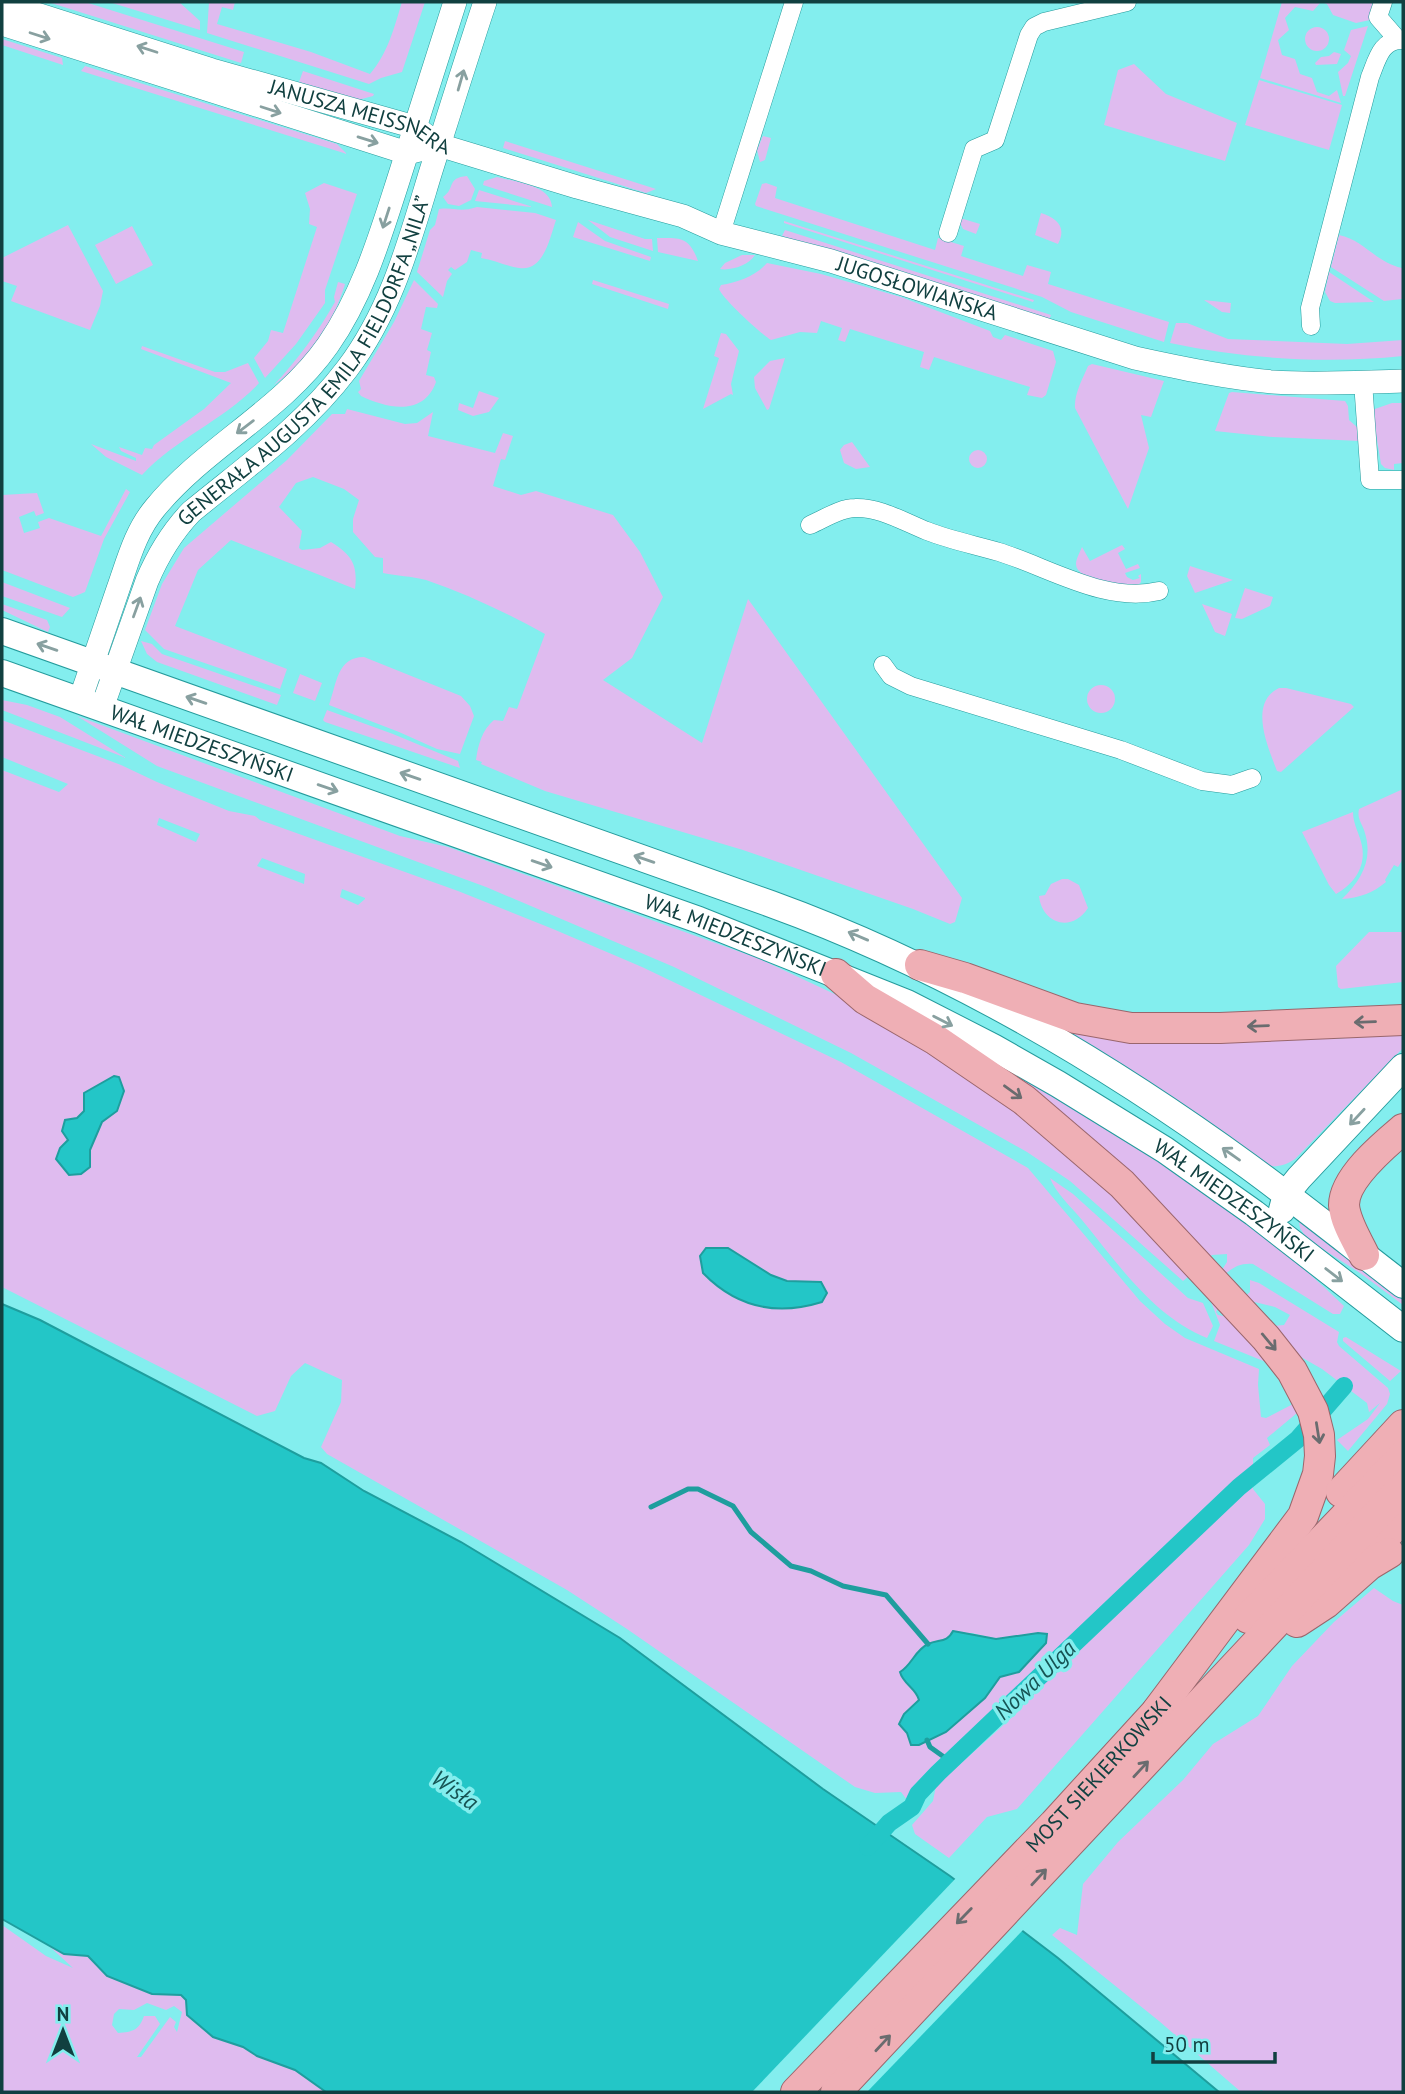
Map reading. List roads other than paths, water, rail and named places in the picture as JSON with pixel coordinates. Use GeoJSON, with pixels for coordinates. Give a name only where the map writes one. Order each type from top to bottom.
{"type":"FeatureCollection","features":[{"type":"Feature","properties":{"kind":"main road","name":"WAŁ MIEDZESZYŃSKI"},"geometry":{"type":"LineString","coordinates":[[2,631],[834,926],[920,965],[1110,1073],[1212,1140],[1403,1285]]}},
{"type":"Feature","properties":{"kind":"main road","name":"WAŁ MIEDZESZYŃSKI"},"geometry":{"type":"LineString","coordinates":[[2,673],[664,907],[920,1009],[1058,1084],[1175,1157],[1281,1233],[1403,1329]]}},
{"type":"Feature","properties":{"kind":"main road"},"geometry":{"type":"LineString","coordinates":[[920,965],[965,978],[1075,1018],[1130,1028],[1220,1028],[1403,1020]]}},
{"type":"Feature","properties":{"kind":"main road"},"geometry":{"type":"LineString","coordinates":[[836,974],[865,999],[991,1076],[1042,1115],[1122,1184],[1244,1313],[1292,1371],[1313,1411],[1319,1435],[1318,1474],[1303,1516],[1157,1711]]}},
{"type":"Feature","properties":{"kind":"main road"},"geometry":{"type":"LineString","coordinates":[[1281,1233],[1281,1214],[1286,1194],[1403,1067]]}},
{"type":"Feature","properties":{"kind":"main road"},"geometry":{"type":"LineString","coordinates":[[1364,1255],[1345,1213],[1346,1192],[1358,1173],[1403,1129]]}},
{"type":"Feature","properties":{"kind":"main road"},"geometry":{"type":"LineString","coordinates":[[1188,1719],[1246,1672],[1297,1622],[1365,1535],[1403,1425]]}},
{"type":"Feature","properties":{"kind":"main road","name":"MOST SIEKIERKOWSKI"},"geometry":{"type":"LineString","coordinates":[[796,2092],[1054,1824],[1157,1711],[1365,1535],[1403,1456]]}},
{"type":"Feature","properties":{"kind":"main road","name":"MOST SIEKIERKOWSKI"},"geometry":{"type":"LineString","coordinates":[[836,2092],[1365,1535],[1403,1487]]}},
{"type":"Feature","properties":{"kind":"main road"},"geometry":{"type":"LineString","coordinates":[[1245,1595],[1403,1519]]}},
{"type":"Feature","properties":{"kind":"street","name":"GENERAŁA AUGUSTA EMILA FIELDORFA „NILA”"},"geometry":{"type":"LineString","coordinates":[[91,704],[136,537],[153,510],[204,459],[262,415],[297,383],[341,325],[363,283],[455,2]]}},
{"type":"Feature","properties":{"kind":"street","name":"GENERAŁA AUGUSTA EMILA FIELDORFA „NILA”"},"geometry":{"type":"LineString","coordinates":[[103,667],[155,562],[178,526],[191,512],[306,418],[363,346],[400,270],[485,2]]}},
{"type":"Feature","properties":{"kind":"street"},"geometry":{"type":"LineString","coordinates":[[721,233],[794,2]]}},
{"type":"Feature","properties":{"kind":"street"},"geometry":{"type":"LineString","coordinates":[[1383,2],[1378,17],[1401,40]]}},
{"type":"Feature","properties":{"kind":"street","name":"JANUSZA MEISSNERA"},"geometry":{"type":"LineString","coordinates":[[2,3],[212,70],[415,127],[439,145]]}},
{"type":"Feature","properties":{"kind":"street"},"geometry":{"type":"LineString","coordinates":[[948,233],[974,149],[995,140],[1029,35],[1034,27],[1044,22],[1121,3]]}},
{"type":"Feature","properties":{"kind":"street","name":"JANUSZA MEISSNERA"},"geometry":{"type":"LineString","coordinates":[[2,24],[407,153],[439,145]]}},
{"type":"Feature","properties":{"kind":"street"},"geometry":{"type":"LineString","coordinates":[[1311,326],[1311,304],[1370,77],[1381,50],[1389,43],[1401,40]]}},
{"type":"Feature","properties":{"kind":"street","name":"JUGOSŁOWIAŃSKA"},"geometry":{"type":"LineString","coordinates":[[439,145],[683,216],[721,233],[831,261],[1135,358],[1197,371],[1272,382],[1403,381]]}},
{"type":"Feature","properties":{"kind":"street"},"geometry":{"type":"LineString","coordinates":[[1363,382],[1370,480],[1403,480]]}},
{"type":"Feature","properties":{"kind":"street"},"geometry":{"type":"LineString","coordinates":[[810,525],[847,509],[860,508],[882,513],[945,537],[1001,552],[1116,593],[1143,594],[1159,591]]}},
{"type":"Feature","properties":{"kind":"street"},"geometry":{"type":"LineString","coordinates":[[883,665],[891,676],[911,687],[1121,750],[1202,781],[1231,785],[1252,778]]}},
{"type":"Feature","properties":{"kind":"water"},"geometry":{"type":"Polygon","coordinates":[[[114,1076],[119,1077],[124,1091],[117,1111],[102,1122],[90,1150],[90,1167],[81,1174],[69,1175],[56,1159],[60,1148],[68,1140],[62,1131],[65,1120],[77,1118],[84,1111],[84,1093],[114,1076]]]}},
{"type":"Feature","properties":{"kind":"water"},"geometry":{"type":"Polygon","coordinates":[[[706,1248],[728,1248],[771,1275],[787,1281],[821,1282],[827,1293],[822,1302],[789,1308],[758,1306],[744,1301],[716,1285],[703,1273],[700,1256],[706,1248]]]}},
{"type":"Feature","properties":{"kind":"water","name":"Wisła"},"geometry":{"type":"Polygon","coordinates":[[[2,1304],[40,1320],[304,1458],[321,1463],[364,1491],[461,1542],[620,1638],[823,1789],[950,1876],[1058,1958],[1219,2092],[326,2092],[295,2070],[213,2037],[187,2015],[186,2000],[181,1995],[152,1994],[107,1976],[88,1956],[64,1954],[2,1919],[2,1304]]]}},
{"type":"Feature","properties":{"kind":"water"},"geometry":{"type":"Polygon","coordinates":[[[953,1631],[996,1639],[1047,1634],[1046,1643],[1019,1672],[1000,1677],[985,1698],[946,1732],[919,1745],[911,1745],[907,1733],[899,1724],[904,1714],[919,1700],[900,1672],[924,1647],[945,1639],[953,1631]]]}},
{"type":"Feature","properties":{"kind":"waterway","name":"Nowa Ulga"},"geometry":{"type":"LineString","coordinates":[[868,1847],[889,1823],[912,1807],[918,1794],[938,1773],[1239,1487],[1298,1439],[1344,1386]]}},
{"type":"Feature","properties":{"kind":"waterway"},"geometry":{"type":"LineString","coordinates":[[651,1507],[688,1489],[698,1489],[733,1506],[751,1532],[791,1566],[811,1571],[843,1586],[886,1595],[928,1644]]}},
{"type":"Feature","properties":{"kind":"waterway"},"geometry":{"type":"LineString","coordinates":[[927,1740],[930,1747],[951,1762]]}}]}
